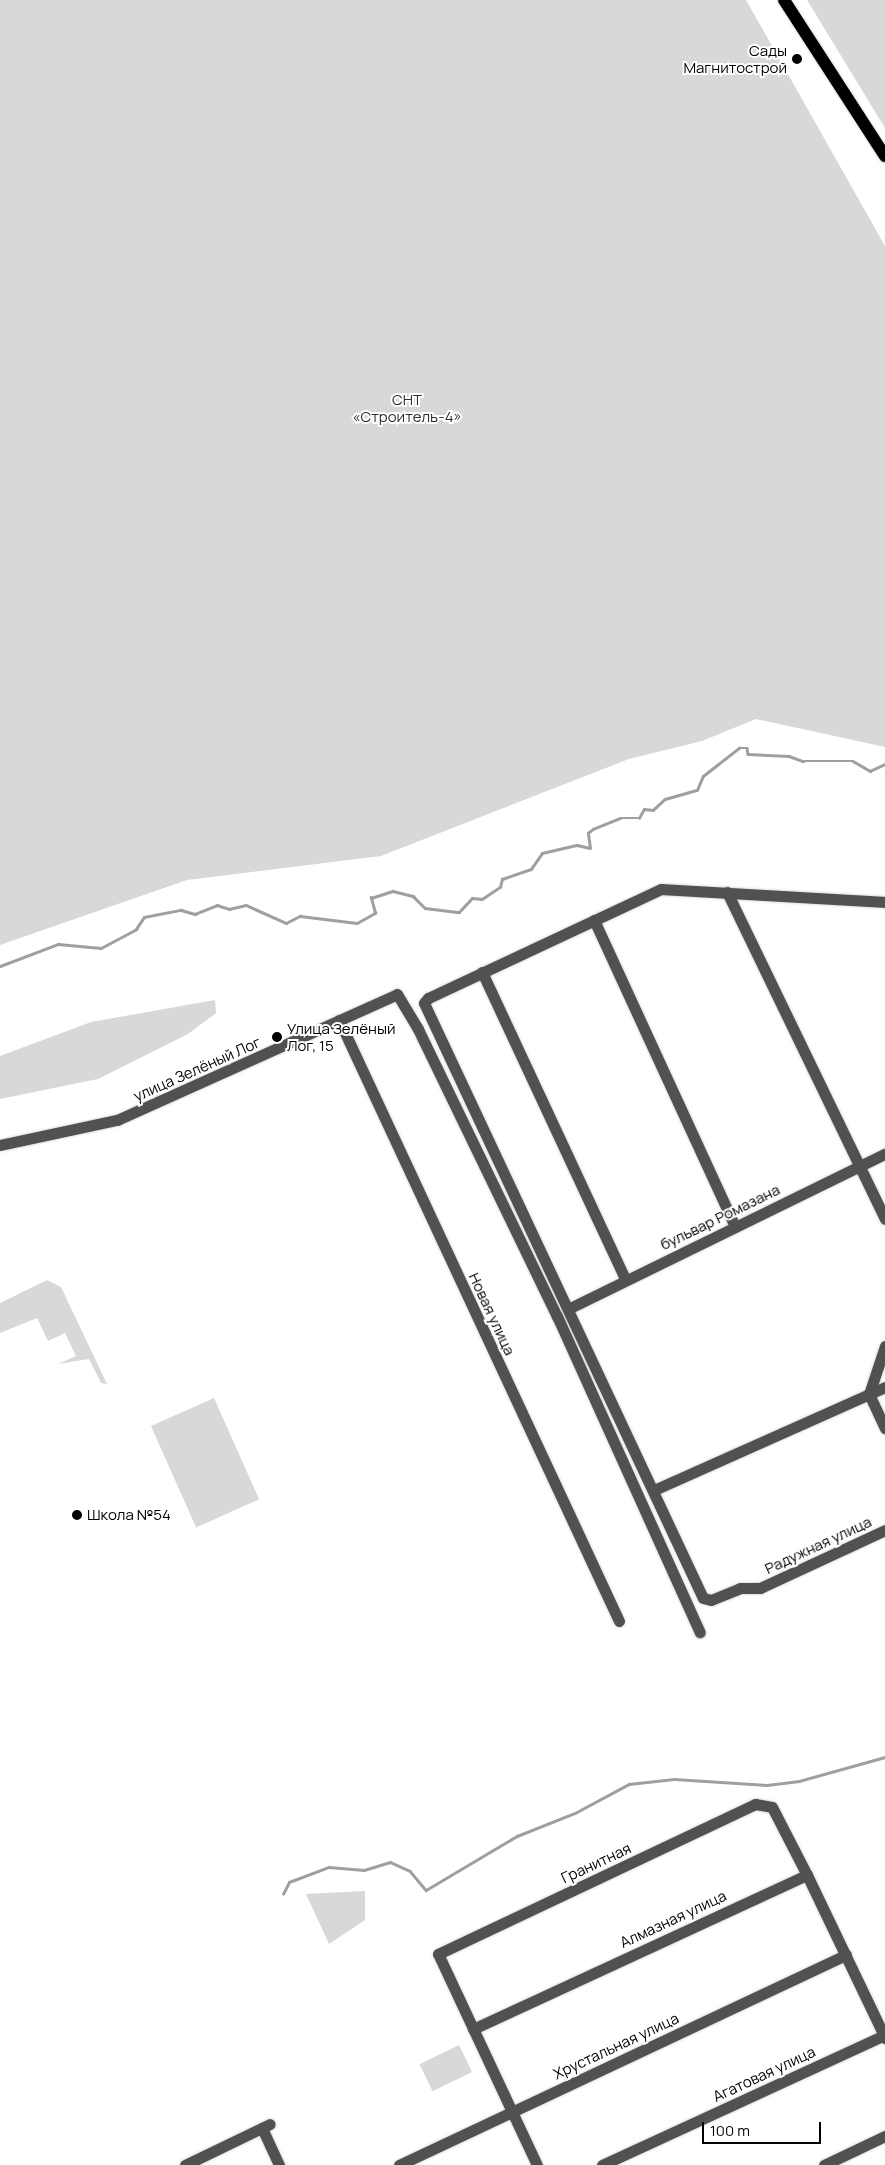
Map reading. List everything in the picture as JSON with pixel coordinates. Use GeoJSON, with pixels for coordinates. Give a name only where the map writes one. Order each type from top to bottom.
{"type":"FeatureCollection","features":[{"type":"Feature","properties":{"kind":"main road"},"geometry":{"type":"LineString","coordinates":[[784,0],[885,156]]}},
{"type":"Feature","properties":{"kind":"street"},"geometry":{"type":"LineString","coordinates":[[884,905],[727,892],[662,889],[482,972],[428,998],[424,1003],[654,1490],[885,1387]]}},
{"type":"Feature","properties":{"kind":"street"},"geometry":{"type":"LineString","coordinates":[[727,892],[885,1219]]}},
{"type":"Feature","properties":{"kind":"street"},"geometry":{"type":"LineString","coordinates":[[594,920],[734,1225]]}},
{"type":"Feature","properties":{"kind":"street"},"geometry":{"type":"LineString","coordinates":[[482,972],[625,1279]]}},
{"type":"Feature","properties":{"kind":"street","name":"улица Зелёный Лог"},"geometry":{"type":"LineString","coordinates":[[0,1145],[117,1120],[397,994],[418,1029],[553,1307],[700,1632]]}},
{"type":"Feature","properties":{"kind":"street","name":"Новая улица"},"geometry":{"type":"LineString","coordinates":[[339,1020],[619,1621]]}},
{"type":"Feature","properties":{"kind":"street","name":"бульвар Ромазана"},"geometry":{"type":"LineString","coordinates":[[568,1308],[734,1225],[885,1154]]}},
{"type":"Feature","properties":{"kind":"street"},"geometry":{"type":"LineString","coordinates":[[885,1346],[869,1394],[885,1428]]}},
{"type":"Feature","properties":{"kind":"street","name":"Радужная улица"},"geometry":{"type":"LineString","coordinates":[[654,1490],[707,1600],[740,1588],[760,1588],[885,1530]]}},
{"type":"Feature","properties":{"kind":"street","name":"Гранитная"},"geometry":{"type":"LineString","coordinates":[[473,2029],[438,1954],[755,1804],[772,1806],[807,1876]]}},
{"type":"Feature","properties":{"kind":"street"},"geometry":{"type":"LineString","coordinates":[[807,1876],[884,2037]]}},
{"type":"Feature","properties":{"kind":"street","name":"Алмазная улица"},"geometry":{"type":"LineString","coordinates":[[473,2029],[807,1876]]}},
{"type":"Feature","properties":{"kind":"street","name":"Хрустальная улица"},"geometry":{"type":"LineString","coordinates":[[399,2165],[846,1955]]}},
{"type":"Feature","properties":{"kind":"street"},"geometry":{"type":"LineString","coordinates":[[473,2029],[537,2165]]}},
{"type":"Feature","properties":{"kind":"street","name":"Агатовая улица"},"geometry":{"type":"LineString","coordinates":[[602,2165],[884,2037]]}},
{"type":"Feature","properties":{"kind":"street"},"geometry":{"type":"LineString","coordinates":[[185,2165],[266,2126],[279,2165]]}},
{"type":"Feature","properties":{"kind":"street"},"geometry":{"type":"LineString","coordinates":[[824,2165],[885,2136]]}},
{"type":"Feature","properties":{"kind":"green space","name":"СНТ «Строитель-4»"},"geometry":{"type":"Polygon","coordinates":[[[0,0],[746,0],[885,246],[885,747],[756,719],[702,741],[629,759],[381,856],[187,880],[0,945],[0,0]]]}},
{"type":"Feature","properties":{"kind":"green space"},"geometry":{"type":"Polygon","coordinates":[[[807,0],[885,0],[885,128],[807,0]]]}},
{"type":"Feature","properties":{"kind":"green space"},"geometry":{"type":"Polygon","coordinates":[[[215,1000],[216,1013],[188,1034],[98,1079],[0,1099],[0,1056],[91,1022],[215,1000]]]}},
{"type":"Feature","properties":{"kind":"green space"},"geometry":{"type":"Polygon","coordinates":[[[47,1280],[61,1287],[107,1384],[101,1383],[89,1359],[58,1364],[76,1356],[65,1333],[48,1341],[37,1318],[0,1333],[0,1303],[47,1280]]]}},
{"type":"Feature","properties":{"kind":"green space"},"geometry":{"type":"Polygon","coordinates":[[[214,1398],[259,1499],[196,1527],[151,1426],[214,1398]]]}},
{"type":"Feature","properties":{"kind":"green space"},"geometry":{"type":"Polygon","coordinates":[[[365,1891],[365,1920],[329,1944],[306,1894],[365,1891]]]}},
{"type":"Feature","properties":{"kind":"green space"},"geometry":{"type":"Polygon","coordinates":[[[459,2045],[472,2072],[433,2091],[419,2064],[459,2045]]]}},
{"type":"Feature","properties":{"kind":"waterway"},"geometry":{"type":"LineString","coordinates":[[0,966],[58,944],[101,948],[136,929],[144,917],[181,910],[195,914],[217,905],[229,909],[246,905],[286,923],[300,916],[357,923],[375,913],[371,898],[393,891],[413,896],[425,908],[459,912],[472,898],[482,899],[500,887],[502,879],[531,869],[542,853],[577,845],[590,848],[588,833],[593,829],[620,818],[639,818],[644,809],[653,810],[665,799],[697,790],[703,776],[739,748],[747,748],[748,754],[789,756],[803,761],[853,761],[870,771],[885,764]]}},
{"type":"Feature","properties":{"kind":"waterway"},"geometry":{"type":"LineString","coordinates":[[283,1894],[289,1882],[329,1867],[364,1870],[390,1862],[410,1871],[426,1890],[517,1836],[575,1813],[629,1784],[674,1779],[767,1785],[799,1781],[885,1757]]}},
{"type":"Feature","properties":{"kind":"place","name":"Сады Магнитострой"},"geometry":{"type":"Point","coordinates":[797,59]}},
{"type":"Feature","properties":{"kind":"place","name":"Улица Зелёный Лог, 15"},"geometry":{"type":"Point","coordinates":[277,1037]}},
{"type":"Feature","properties":{"kind":"place","name":"Школа №54"},"geometry":{"type":"Point","coordinates":[77,1515]}}]}
